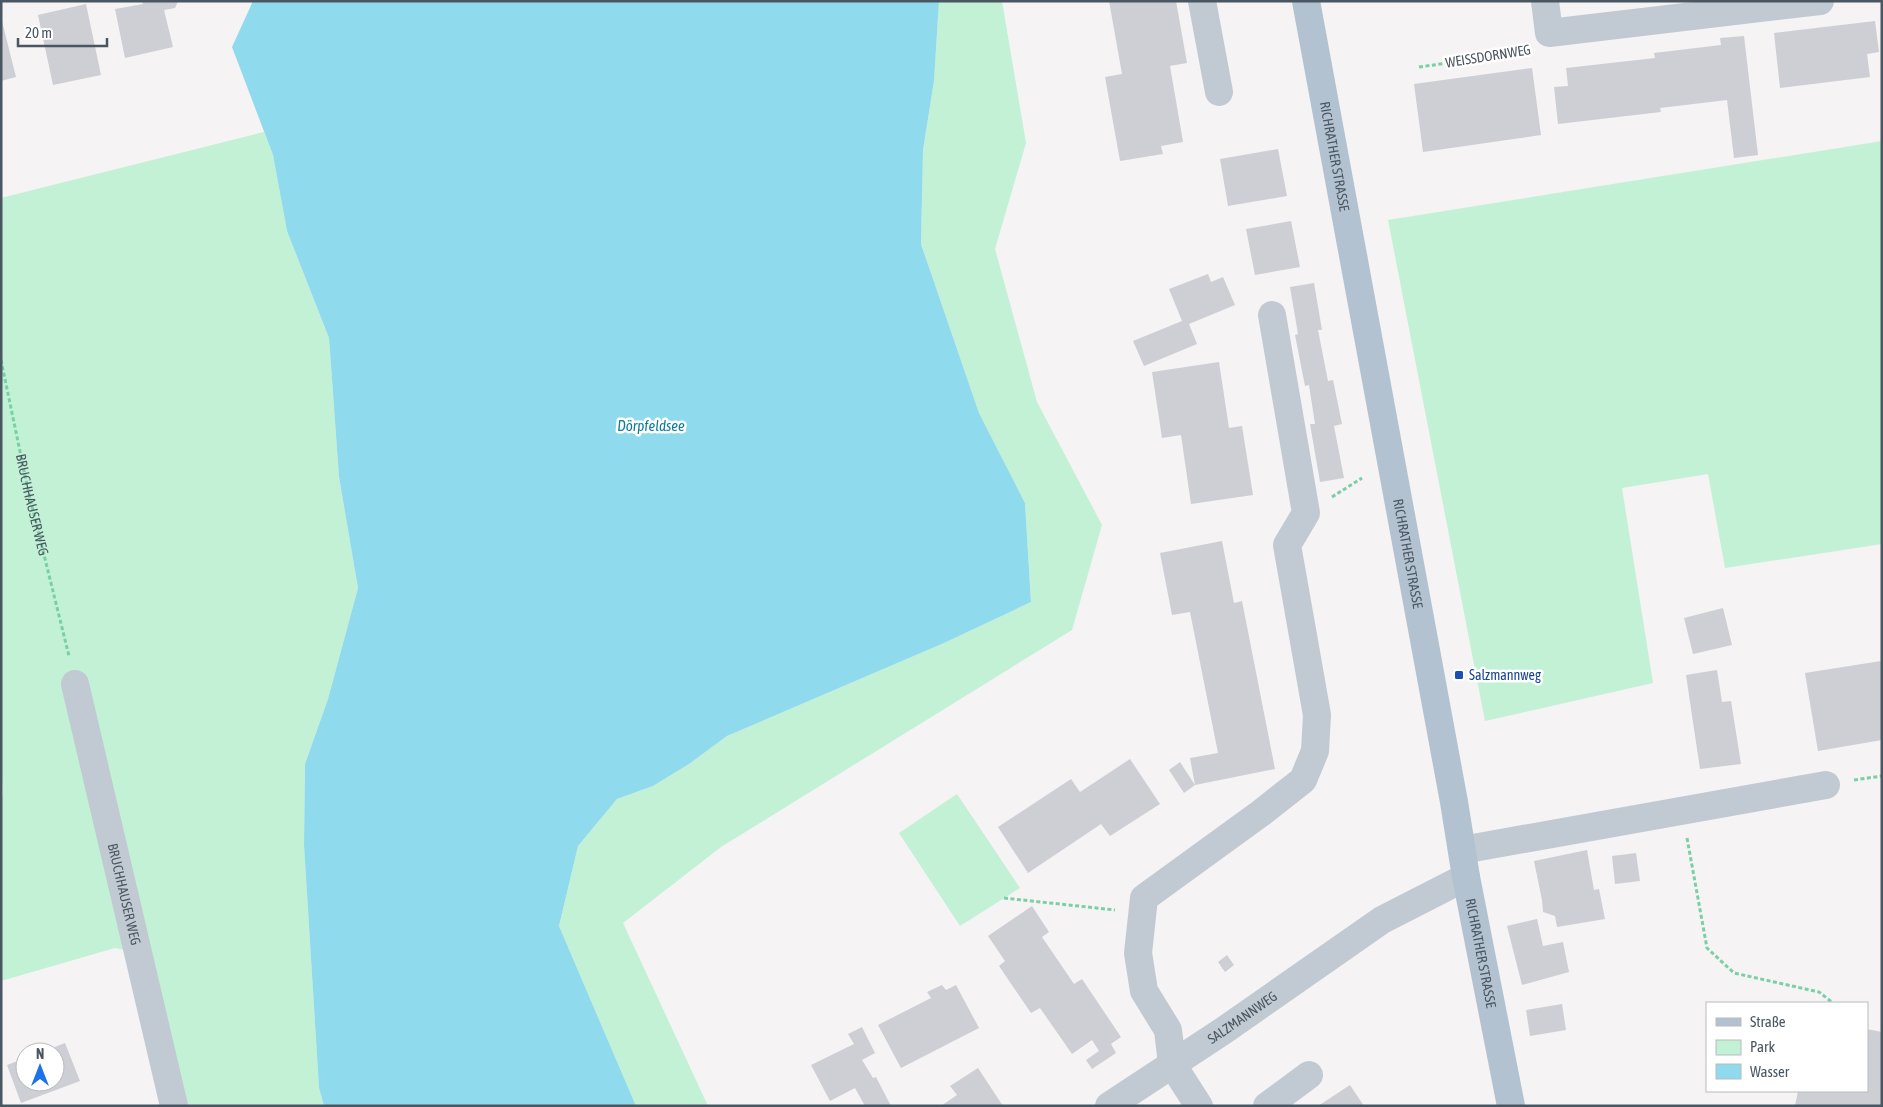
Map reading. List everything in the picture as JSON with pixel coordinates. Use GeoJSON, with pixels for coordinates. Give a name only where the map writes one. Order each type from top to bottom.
{"type":"FeatureCollection","features":[{"type":"Feature","properties":{"kind":"main road","name":"RICHRATHER STRASSE"},"geometry":{"type":"LineString","coordinates":[[1306,1],[1466,877],[1511,1106]]}},
{"type":"Feature","properties":{"kind":"street"},"geometry":{"type":"LineString","coordinates":[[1202,1],[1219,92]]}},
{"type":"Feature","properties":{"kind":"street"},"geometry":{"type":"LineString","coordinates":[[1545,1],[1549,32],[1628,13],[1820,1]]}},
{"type":"Feature","properties":{"kind":"street"},"geometry":{"type":"LineString","coordinates":[[1199,1106],[1172,1064],[1168,1030],[1144,991],[1138,954],[1144,898],[1303,780],[1315,751],[1317,715],[1287,545],[1306,513],[1272,315]]}},
{"type":"Feature","properties":{"kind":"street","name":"BRUCHHAUSER WEG"},"geometry":{"type":"LineString","coordinates":[[75,684],[174,1106]]}},
{"type":"Feature","properties":{"kind":"street"},"geometry":{"type":"LineString","coordinates":[[1462,850],[1826,785]]}},
{"type":"Feature","properties":{"kind":"street","name":"SALZMANNWEG"},"geometry":{"type":"LineString","coordinates":[[1109,1106],[1223,1031],[1382,920],[1466,877]]}},
{"type":"Feature","properties":{"kind":"street"},"geometry":{"type":"LineString","coordinates":[[1266,1106],[1309,1076]]}},
{"type":"Feature","properties":{"kind":"path","name":"WEISSDORNWEG"},"geometry":{"type":"LineString","coordinates":[[1419,67],[1536,51],[1549,32]]}},
{"type":"Feature","properties":{"kind":"path","name":"BRUCHHAUSER WEG"},"geometry":{"type":"LineString","coordinates":[[1,360],[28,490],[69,658]]}},
{"type":"Feature","properties":{"kind":"path"},"geometry":{"type":"LineString","coordinates":[[1682,811],[1707,948],[1734,973],[1819,992],[1832,1002]]}},
{"type":"Feature","properties":{"kind":"path"},"geometry":{"type":"LineString","coordinates":[[1004,898],[1142,912]]}},
{"type":"Feature","properties":{"kind":"green space"},"geometry":{"type":"Polygon","coordinates":[[[939,1],[1002,1],[1026,143],[995,249],[1037,402],[1102,525],[1072,630],[721,847],[623,923],[708,1106],[636,1106],[559,926],[578,846],[617,799],[653,786],[689,764],[727,736],[944,643],[1031,602],[1025,503],[979,413],[921,244],[923,150],[934,81],[939,1]]]}},
{"type":"Feature","properties":{"kind":"green space"},"geometry":{"type":"Polygon","coordinates":[[[264,132],[273,155],[287,231],[329,338],[339,477],[358,588],[328,699],[305,764],[304,845],[319,1088],[324,1106],[187,1106],[151,955],[115,948],[1,981],[1,798],[3,795],[1,754],[1,198],[264,132]]]}},
{"type":"Feature","properties":{"kind":"green space"},"geometry":{"type":"Polygon","coordinates":[[[1882,141],[1882,544],[1725,568],[1708,474],[1622,488],[1653,683],[1485,721],[1388,220],[1882,141]]]}},
{"type":"Feature","properties":{"kind":"green space"},"geometry":{"type":"Polygon","coordinates":[[[957,794],[1020,888],[960,926],[899,833],[957,794]]]}},
{"type":"Feature","properties":{"kind":"water","name":"Dörpfeldsee"},"geometry":{"type":"Polygon","coordinates":[[[253,1],[939,1],[934,81],[923,150],[921,244],[979,413],[1025,503],[1031,602],[944,643],[727,736],[689,764],[653,786],[617,799],[578,846],[559,926],[636,1106],[324,1106],[319,1088],[304,845],[305,764],[328,699],[358,588],[339,477],[329,338],[287,231],[273,155],[232,47],[253,1]]]}},
{"type":"Feature","properties":{"kind":"building"},"geometry":{"type":"Polygon","coordinates":[[[142,1],[178,1],[175,8],[164,10],[173,47],[125,58],[115,9],[143,4],[142,1]]]}},
{"type":"Feature","properties":{"kind":"building"},"geometry":{"type":"Polygon","coordinates":[[[1109,1],[1176,1],[1187,63],[1170,66],[1183,142],[1161,146],[1163,154],[1120,161],[1105,77],[1122,74],[1109,1]]]}},
{"type":"Feature","properties":{"kind":"building"},"geometry":{"type":"Polygon","coordinates":[[[86,4],[101,75],[53,85],[38,15],[86,4]]]}},
{"type":"Feature","properties":{"kind":"building"},"geometry":{"type":"Polygon","coordinates":[[[1,17],[16,77],[1,81],[1,17]]]}},
{"type":"Feature","properties":{"kind":"building"},"geometry":{"type":"Polygon","coordinates":[[[1875,21],[1879,52],[1867,54],[1870,77],[1780,88],[1774,33],[1875,21]]]}},
{"type":"Feature","properties":{"kind":"building"},"geometry":{"type":"Polygon","coordinates":[[[1744,36],[1758,155],[1734,158],[1727,100],[1660,108],[1661,112],[1558,124],[1554,87],[1568,86],[1566,68],[1655,58],[1654,53],[1721,45],[1720,38],[1744,36]]]}},
{"type":"Feature","properties":{"kind":"building"},"geometry":{"type":"Polygon","coordinates":[[[1532,68],[1541,135],[1423,152],[1414,84],[1532,68]]]}},
{"type":"Feature","properties":{"kind":"building"},"geometry":{"type":"Polygon","coordinates":[[[1278,149],[1287,196],[1228,206],[1220,159],[1278,149]]]}},
{"type":"Feature","properties":{"kind":"building"},"geometry":{"type":"Polygon","coordinates":[[[1291,221],[1300,267],[1255,275],[1246,229],[1291,221]]]}},
{"type":"Feature","properties":{"kind":"building"},"geometry":{"type":"Polygon","coordinates":[[[1208,274],[1211,282],[1223,277],[1235,305],[1189,324],[1197,344],[1144,366],[1133,341],[1182,321],[1169,289],[1208,274]]]}},
{"type":"Feature","properties":{"kind":"building"},"geometry":{"type":"Polygon","coordinates":[[[1314,283],[1322,330],[1318,330],[1328,381],[1333,380],[1342,424],[1334,426],[1344,478],[1320,482],[1310,424],[1315,424],[1309,385],[1305,386],[1295,335],[1298,334],[1290,287],[1314,283]]]}},
{"type":"Feature","properties":{"kind":"building"},"geometry":{"type":"Polygon","coordinates":[[[1219,362],[1229,428],[1242,426],[1253,495],[1191,504],[1181,435],[1162,438],[1152,372],[1219,362]]]}},
{"type":"Feature","properties":{"kind":"building"},"geometry":{"type":"Polygon","coordinates":[[[1222,541],[1234,603],[1242,601],[1275,769],[1195,785],[1190,758],[1218,753],[1190,612],[1172,615],[1160,553],[1222,541]]]}},
{"type":"Feature","properties":{"kind":"building"},"geometry":{"type":"Polygon","coordinates":[[[1723,608],[1732,645],[1693,654],[1684,618],[1723,608]]]}},
{"type":"Feature","properties":{"kind":"building"},"geometry":{"type":"Polygon","coordinates":[[[1881,661],[1882,740],[1818,751],[1805,673],[1881,661]]]}},
{"type":"Feature","properties":{"kind":"building"},"geometry":{"type":"Polygon","coordinates":[[[1717,670],[1722,702],[1731,701],[1741,764],[1700,769],[1686,675],[1717,670]]]}},
{"type":"Feature","properties":{"kind":"building"},"geometry":{"type":"Polygon","coordinates":[[[1130,759],[1160,804],[1110,836],[1101,824],[1028,873],[998,827],[1071,779],[1080,792],[1130,759]]]}},
{"type":"Feature","properties":{"kind":"building"},"geometry":{"type":"Polygon","coordinates":[[[1180,762],[1195,785],[1184,793],[1169,770],[1180,762]]]}},
{"type":"Feature","properties":{"kind":"building"},"geometry":{"type":"Polygon","coordinates":[[[1587,850],[1594,890],[1599,889],[1605,919],[1557,927],[1555,916],[1543,912],[1534,861],[1587,850]]]}},
{"type":"Feature","properties":{"kind":"building"},"geometry":{"type":"Polygon","coordinates":[[[1636,853],[1640,881],[1615,884],[1612,856],[1636,853]]]}},
{"type":"Feature","properties":{"kind":"building"},"geometry":{"type":"Polygon","coordinates":[[[1032,906],[1049,932],[1042,937],[1074,984],[1082,979],[1121,1037],[1111,1044],[1116,1053],[1092,1069],[1086,1060],[1099,1051],[1092,1040],[1072,1054],[1040,1008],[1031,1013],[999,966],[1005,961],[988,936],[1032,906]]]}},
{"type":"Feature","properties":{"kind":"building"},"geometry":{"type":"Polygon","coordinates":[[[1537,919],[1543,946],[1563,942],[1569,972],[1522,985],[1507,926],[1537,919]]]}},
{"type":"Feature","properties":{"kind":"building"},"geometry":{"type":"Polygon","coordinates":[[[1227,955],[1234,965],[1225,972],[1218,962],[1227,955]]]}},
{"type":"Feature","properties":{"kind":"building"},"geometry":{"type":"Polygon","coordinates":[[[942,985],[946,990],[956,985],[979,1028],[901,1068],[878,1025],[931,998],[927,992],[942,985]]]}},
{"type":"Feature","properties":{"kind":"building"},"geometry":{"type":"Polygon","coordinates":[[[1562,1004],[1566,1030],[1530,1036],[1526,1010],[1562,1004]]]}},
{"type":"Feature","properties":{"kind":"building"},"geometry":{"type":"Polygon","coordinates":[[[862,1027],[875,1053],[862,1060],[873,1078],[876,1077],[891,1106],[865,1106],[855,1088],[830,1101],[811,1065],[854,1044],[848,1034],[862,1027]]]}},
{"type":"Feature","properties":{"kind":"building"},"geometry":{"type":"Polygon","coordinates":[[[1868,1029],[1882,1032],[1882,1106],[1795,1106],[1798,1092],[1868,1092],[1868,1029]]]}},
{"type":"Feature","properties":{"kind":"building"},"geometry":{"type":"Polygon","coordinates":[[[65,1043],[80,1081],[65,1087],[65,1043]]]}},
{"type":"Feature","properties":{"kind":"building"},"geometry":{"type":"Polygon","coordinates":[[[15,1062],[15,1087],[7,1065],[15,1062]]]}},
{"type":"Feature","properties":{"kind":"building"},"geometry":{"type":"Polygon","coordinates":[[[978,1068],[1003,1106],[941,1106],[957,1095],[950,1086],[978,1068]]]}},
{"type":"Feature","properties":{"kind":"building"},"geometry":{"type":"Polygon","coordinates":[[[1350,1085],[1364,1106],[1318,1106],[1350,1085]]]}},
{"type":"Feature","properties":{"kind":"building"},"geometry":{"type":"Polygon","coordinates":[[[17,1092],[50,1092],[21,1103],[17,1092]]]}},
{"type":"Feature","properties":{"kind":"place","name":"Salzmannweg"},"geometry":{"type":"Point","coordinates":[1459,675]}}]}
